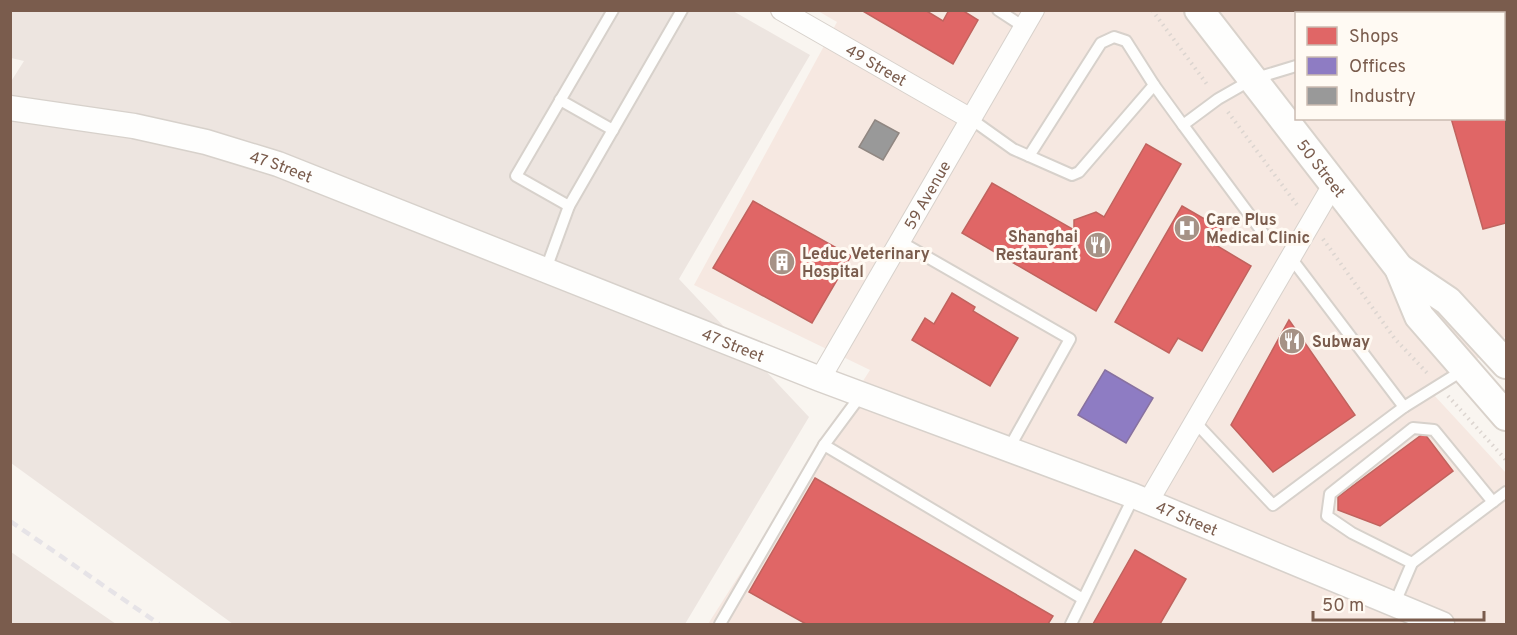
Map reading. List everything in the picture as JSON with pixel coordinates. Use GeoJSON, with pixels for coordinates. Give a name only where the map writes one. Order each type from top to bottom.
{"type":"FeatureCollection","features":[{"type":"Feature","properties":{"kind":"main road","name":"50 Street"},"geometry":{"type":"LineString","coordinates":[[1199,10],[1399,268],[1419,316],[1506,416]]}},
{"type":"Feature","properties":{"kind":"main road","name":"50 Street"},"geometry":{"type":"LineString","coordinates":[[1399,268],[1448,301],[1506,364]]}},
{"type":"Feature","properties":{"kind":"street","name":"49 Street"},"geometry":{"type":"LineString","coordinates":[[790,13],[971,119]]}},
{"type":"Feature","properties":{"kind":"street","name":"59 Avenue"},"geometry":{"type":"LineString","coordinates":[[820,379],[1029,19]]}},
{"type":"Feature","properties":{"kind":"street","name":"47 Street"},"geometry":{"type":"LineString","coordinates":[[10,108],[134,126],[207,142],[278,164],[861,395],[1141,500],[1442,624]]}},
{"type":"Feature","properties":{"kind":"street"},"geometry":{"type":"LineString","coordinates":[[1141,500],[1195,422],[1334,183]]}},
{"type":"Feature","properties":{"kind":"lane"},"geometry":{"type":"LineString","coordinates":[[568,206],[516,176],[613,10]]}},
{"type":"Feature","properties":{"kind":"lane"},"geometry":{"type":"LineString","coordinates":[[546,269],[568,206],[682,10]]}},
{"type":"Feature","properties":{"kind":"lane"},"geometry":{"type":"LineString","coordinates":[[998,10],[1029,19]]}},
{"type":"Feature","properties":{"kind":"lane"},"geometry":{"type":"LineString","coordinates":[[1029,156],[1101,43],[1114,37],[1126,41],[1154,85],[1263,233]]}},
{"type":"Feature","properties":{"kind":"lane"},"geometry":{"type":"LineString","coordinates":[[1183,125],[1218,99],[1253,79],[1295,66]]}},
{"type":"Feature","properties":{"kind":"lane"},"geometry":{"type":"LineString","coordinates":[[971,119],[1013,149],[1072,175],[1079,172],[1154,85]]}},
{"type":"Feature","properties":{"kind":"lane"},"geometry":{"type":"LineString","coordinates":[[560,100],[613,129]]}},
{"type":"Feature","properties":{"kind":"lane"},"geometry":{"type":"LineString","coordinates":[[901,242],[1070,339],[1008,450]]}},
{"type":"Feature","properties":{"kind":"lane"},"geometry":{"type":"LineString","coordinates":[[1290,258],[1404,407]]}},
{"type":"Feature","properties":{"kind":"lane"},"geometry":{"type":"LineString","coordinates":[[1195,422],[1273,505],[1404,407],[1465,369]]}},
{"type":"Feature","properties":{"kind":"lane"},"geometry":{"type":"LineString","coordinates":[[720,624],[824,445],[861,395]]}},
{"type":"Feature","properties":{"kind":"lane"},"geometry":{"type":"LineString","coordinates":[[1412,563],[1352,533],[1327,516],[1330,494],[1413,428],[1434,430],[1493,502]]}},
{"type":"Feature","properties":{"kind":"lane"},"geometry":{"type":"LineString","coordinates":[[824,445],[1083,599]]}},
{"type":"Feature","properties":{"kind":"lane"},"geometry":{"type":"LineString","coordinates":[[1394,605],[1412,563],[1506,492]]}},
{"type":"Feature","properties":{"kind":"lane"},"geometry":{"type":"LineString","coordinates":[[1071,624],[1083,599],[1141,500]]}},
{"type":"Feature","properties":{"kind":"shaded area"},"geometry":{"type":"Polygon","coordinates":[[[11,11],[733,11],[810,55],[679,279],[809,417],[685,624],[233,624],[11,463],[10,83],[24,61],[11,58],[11,11]]]}},
{"type":"Feature","properties":{"kind":"shaded area"},"geometry":{"type":"Polygon","coordinates":[[[818,11],[1506,11],[1506,336],[1433,394],[1506,473],[1506,624],[708,624],[870,370],[694,285],[837,22],[818,11]]]}},
{"type":"Feature","properties":{"kind":"shaded area"},"geometry":{"type":"Polygon","coordinates":[[[11,552],[116,624],[11,624],[11,552]]]}},
{"type":"Feature","properties":{"kind":"building: Shops"},"geometry":{"type":"Polygon","coordinates":[[[861,10],[925,10],[943,21],[949,10],[962,10],[978,20],[953,64],[861,10]]]}},
{"type":"Feature","properties":{"kind":"building: Shops"},"geometry":{"type":"Polygon","coordinates":[[[1505,34],[1506,223],[1483,229],[1452,120],[1505,120],[1505,34]]]}},
{"type":"Feature","properties":{"kind":"building: Shops"},"geometry":{"type":"Polygon","coordinates":[[[1146,144],[1181,164],[1096,311],[962,233],[992,183],[1074,230],[1074,220],[1096,212],[1104,217],[1146,144]]]}},
{"type":"Feature","properties":{"kind":"building: Shops","name":"Leduc Veterinary Hospital"},"geometry":{"type":"Polygon","coordinates":[[[753,201],[851,256],[812,323],[713,268],[753,201]]]}},
{"type":"Feature","properties":{"kind":"building: Shops"},"geometry":{"type":"Polygon","coordinates":[[[1182,206],[1222,229],[1214,244],[1251,266],[1202,351],[1178,338],[1169,353],[1115,322],[1182,206]]]}},
{"type":"Feature","properties":{"kind":"building: Shops"},"geometry":{"type":"Polygon","coordinates":[[[952,293],[975,307],[973,311],[1018,338],[990,386],[912,340],[925,318],[934,324],[952,293]]]}},
{"type":"Feature","properties":{"kind":"building: Shops"},"geometry":{"type":"Polygon","coordinates":[[[1289,320],[1355,415],[1273,472],[1231,425],[1289,320]]]}},
{"type":"Feature","properties":{"kind":"building: Shops"},"geometry":{"type":"Polygon","coordinates":[[[1424,433],[1453,471],[1380,526],[1338,510],[1338,497],[1424,433]]]}},
{"type":"Feature","properties":{"kind":"building: Shops"},"geometry":{"type":"Polygon","coordinates":[[[815,478],[1053,616],[1048,624],[806,624],[749,592],[815,478]]]}},
{"type":"Feature","properties":{"kind":"building: Shops"},"geometry":{"type":"Polygon","coordinates":[[[1135,550],[1186,579],[1160,624],[1093,624],[1135,550]]]}},
{"type":"Feature","properties":{"kind":"building: Offices"},"geometry":{"type":"Polygon","coordinates":[[[1105,370],[1153,398],[1126,443],[1078,415],[1105,370]]]}},
{"type":"Feature","properties":{"kind":"building: Industry"},"geometry":{"type":"Polygon","coordinates":[[[875,120],[899,133],[883,160],[859,147],[875,120]]]}},
{"type":"Feature","properties":{"kind":"railway"},"geometry":{"type":"LineString","coordinates":[[10,521],[159,624]]}},
{"type":"Feature","properties":{"kind":"place","name":"Care Plus Medical Clinic"},"geometry":{"type":"Point","coordinates":[1187,228]}},
{"type":"Feature","properties":{"kind":"place","name":"Shanghai Restaurant"},"geometry":{"type":"Point","coordinates":[1098,245]}},
{"type":"Feature","properties":{"kind":"place","name":"Leduc Veterinary Hospital"},"geometry":{"type":"Point","coordinates":[782,262]}},
{"type":"Feature","properties":{"kind":"place","name":"Subway"},"geometry":{"type":"Point","coordinates":[1292,341]}}]}
